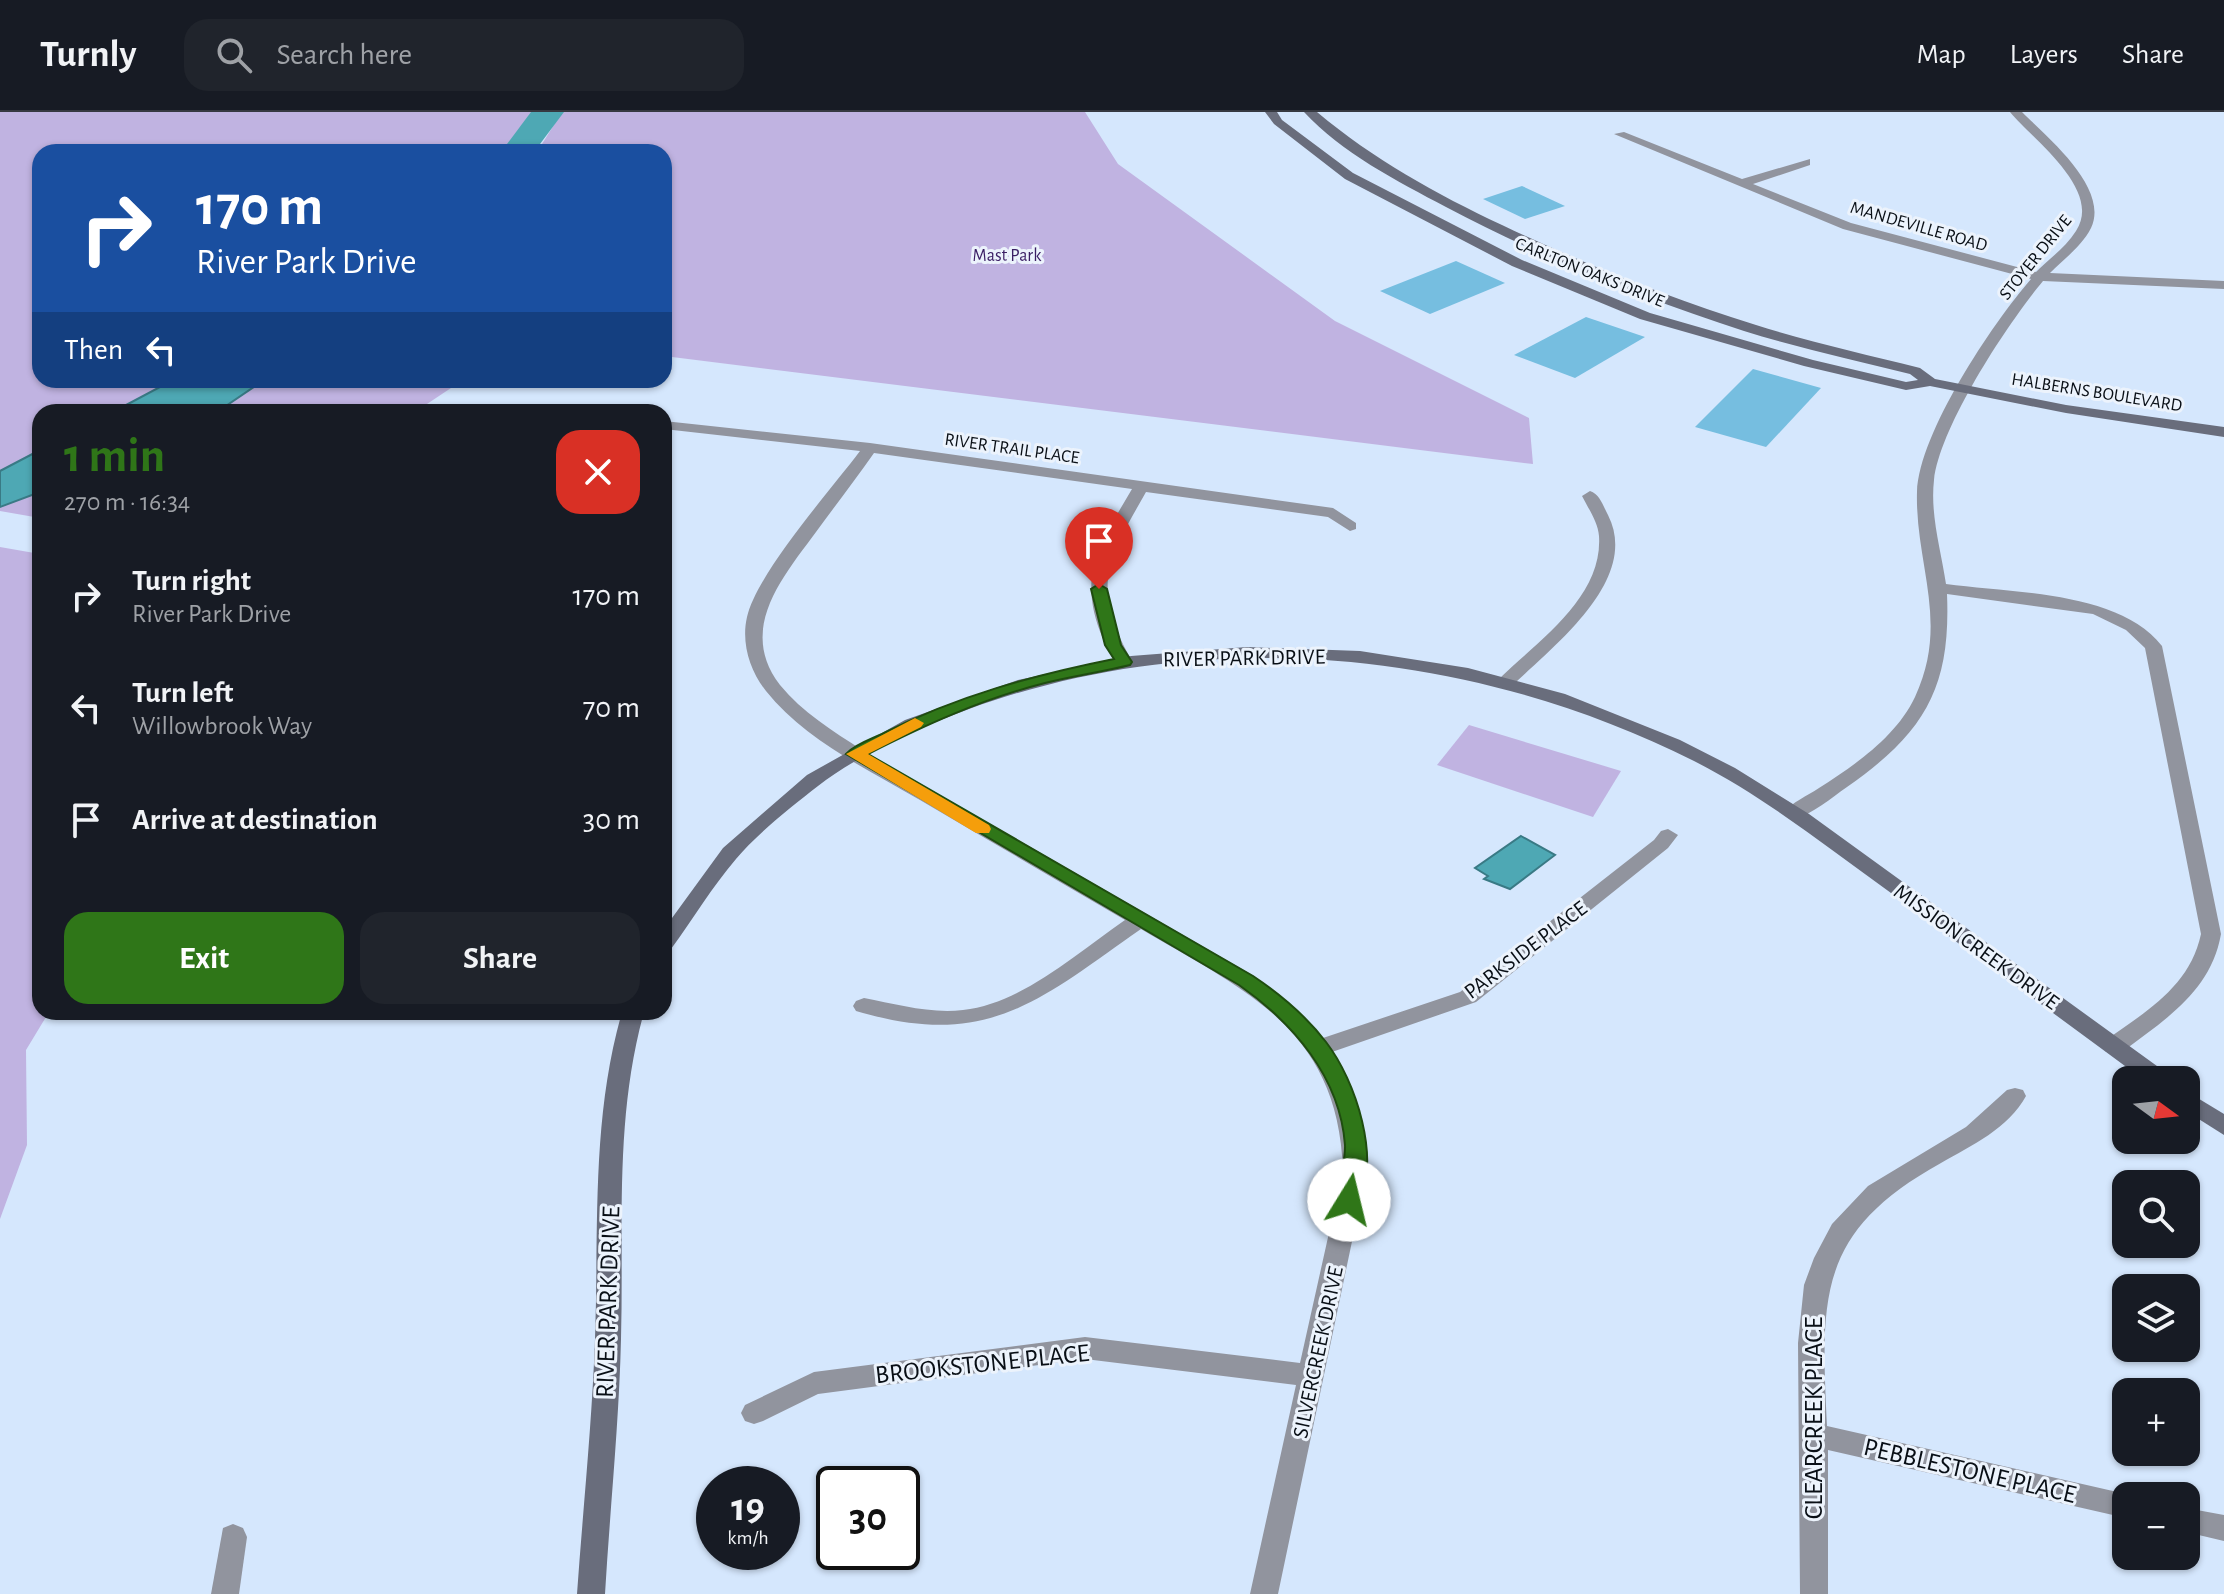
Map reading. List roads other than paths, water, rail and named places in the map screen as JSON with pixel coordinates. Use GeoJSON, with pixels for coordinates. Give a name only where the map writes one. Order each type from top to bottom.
{"type":"FeatureCollection","features":[{"type":"Feature","properties":{"kind":"main road","name":"CARLTON OAKS DRIVE"},"geometry":{"type":"LineString","coordinates":[[1271,112],[1278,122],[1349,176],[1517,263],[1645,316],[1809,363],[1906,386],[1930,382],[1964,390]]}},
{"type":"Feature","properties":{"kind":"main road","name":"CARLTON OAKS DRIVE"},"geometry":{"type":"LineString","coordinates":[[1310,112],[1345,143],[1397,178],[1522,240],[1620,283],[1752,328],[1915,371],[1930,382]]}},
{"type":"Feature","properties":{"kind":"main road","name":"HALBERNS BOULEVARD"},"geometry":{"type":"LineString","coordinates":[[1964,390],[2066,409],[2224,432]]}},
{"type":"Feature","properties":{"kind":"main road","name":"RIVER PARK DRIVE"},"geometry":{"type":"LineString","coordinates":[[672,931],[693,898],[750,833],[782,804],[855,754],[926,718],[990,694],[1042,678],[1124,662],[1212,654],[1303,653],[1401,662],[1506,682],[1601,712],[1706,760],[1794,813]]}},
{"type":"Feature","properties":{"kind":"main road","name":"MISSION CREEK DRIVE"},"geometry":{"type":"LineString","coordinates":[[1794,813],[2141,1066]]}},
{"type":"Feature","properties":{"kind":"main road","name":"RIVER PARK DRIVE"},"geometry":{"type":"LineString","coordinates":[[591,1594],[608,1340],[612,1113],[617,1072],[631,1020]]}},
{"type":"Feature","properties":{"kind":"main road"},"geometry":{"type":"LineString","coordinates":[[2200,1109],[2224,1126]]}},
{"type":"Feature","properties":{"kind":"street","name":"STOYER DRIVE"},"geometry":{"type":"LineString","coordinates":[[1794,813],[1867,766],[1904,730],[1928,690],[1939,651],[1938,588],[1925,513],[1926,476],[1964,390],[1992,343],[2039,277],[2086,226],[2089,207],[2078,180],[2016,112]]}},
{"type":"Feature","properties":{"kind":"street","name":"MANDEVILLE ROAD"},"geometry":{"type":"LineString","coordinates":[[1620,134],[1847,226],[2039,277],[2224,285]]}},
{"type":"Feature","properties":{"kind":"street"},"geometry":{"type":"LineString","coordinates":[[1743,183],[1806,162]]}},
{"type":"Feature","properties":{"kind":"street","name":"RIVER TRAIL PLACE"},"geometry":{"type":"LineString","coordinates":[[672,426],[870,448],[1333,513],[1350,526]]}},
{"type":"Feature","properties":{"kind":"street","name":"SILVERCREEK DRIVE"},"geometry":{"type":"LineString","coordinates":[[870,448],[766,588],[754,618],[758,664],[774,691],[801,717],[855,754],[1275,1000],[1319,1048],[1334,1070],[1352,1119],[1355,1170],[1264,1594]]}},
{"type":"Feature","properties":{"kind":"street"},"geometry":{"type":"LineString","coordinates":[[1124,662],[1113,645],[1108,626],[1099,589],[1100,564],[1141,487]]}},
{"type":"Feature","properties":{"kind":"street"},"geometry":{"type":"LineString","coordinates":[[1506,682],[1574,614],[1598,581],[1604,565],[1608,533],[1590,496]]}},
{"type":"Feature","properties":{"kind":"street"},"geometry":{"type":"LineString","coordinates":[[1938,588],[2097,609],[2132,626],[2153,646],[2211,934],[2209,955],[2188,989],[2114,1046]]}},
{"type":"Feature","properties":{"kind":"street","name":"PARKSIDE PLACE"},"geometry":{"type":"LineString","coordinates":[[1319,1048],[1468,997],[1661,844],[1668,835]]}},
{"type":"Feature","properties":{"kind":"street"},"geometry":{"type":"LineString","coordinates":[[864,1006],[935,1018],[987,1014],[1026,997],[1140,920]]}},
{"type":"Feature","properties":{"kind":"street","name":"CLEARCREEK PLACE"},"geometry":{"type":"LineString","coordinates":[[1814,1594],[1814,1435],[1810,1367],[1813,1296],[1827,1249],[1863,1204],[1935,1153],[1990,1122],[2015,1096]]}},
{"type":"Feature","properties":{"kind":"street","name":"BROOKSTONE PLACE"},"geometry":{"type":"LineString","coordinates":[[754,1413],[814,1383],[1085,1348],[1313,1376]]}},
{"type":"Feature","properties":{"kind":"street","name":"PEBBLESTONE PLACE"},"geometry":{"type":"LineString","coordinates":[[1814,1435],[2112,1503]]}},
{"type":"Feature","properties":{"kind":"street"},"geometry":{"type":"LineString","coordinates":[[2200,1523],[2224,1528]]}},
{"type":"Feature","properties":{"kind":"street"},"geometry":{"type":"LineString","coordinates":[[225,1594],[233,1537]]}},
{"type":"Feature","properties":{"kind":"waterway"},"geometry":{"type":"LineString","coordinates":[[523,144],[548,112]]}},
{"type":"Feature","properties":{"kind":"park label","name":"Mast Park"},"geometry":{"type":"Point","coordinates":[1007,255]}}]}
